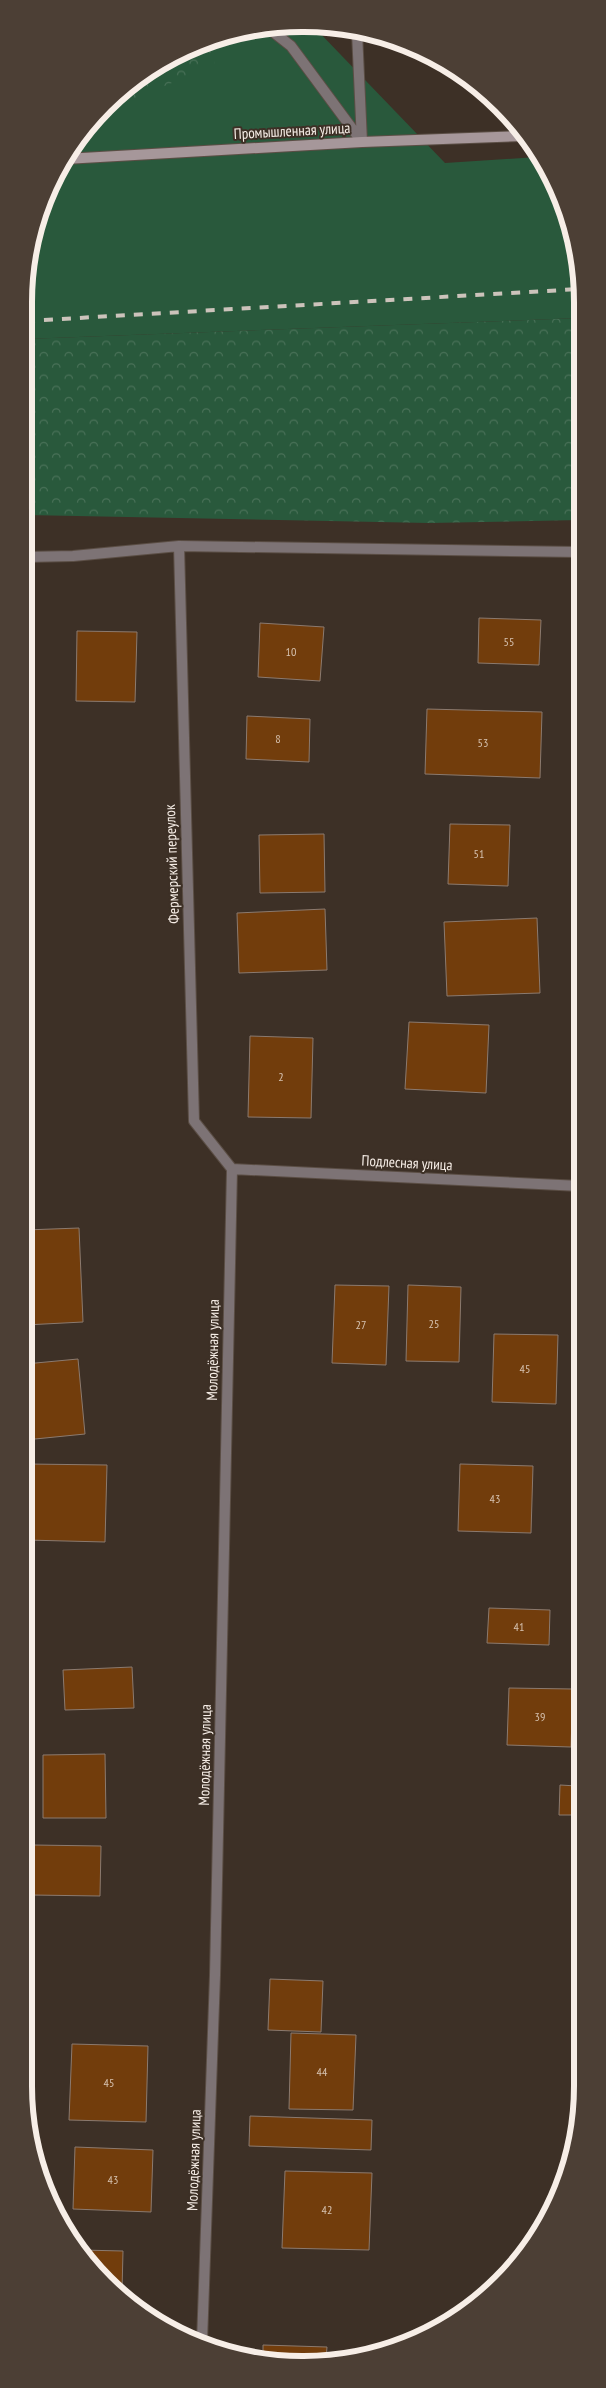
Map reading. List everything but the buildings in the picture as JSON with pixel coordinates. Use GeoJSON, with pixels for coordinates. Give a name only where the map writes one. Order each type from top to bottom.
{"type":"FeatureCollection","features":[{"type":"Feature","properties":{"kind":"street"},"geometry":{"type":"LineString","coordinates":[[277,34],[291,46],[362,142]]}},
{"type":"Feature","properties":{"kind":"street"},"geometry":{"type":"LineString","coordinates":[[357,38],[362,142]]}},
{"type":"Feature","properties":{"kind":"street","name":"Промышленная улица"},"geometry":{"type":"LineString","coordinates":[[75,158],[362,142],[516,136]]}},
{"type":"Feature","properties":{"kind":"street"},"geometry":{"type":"LineString","coordinates":[[33,557],[72,556],[179,546],[574,552]]}},
{"type":"Feature","properties":{"kind":"street","name":"Фермерский переулок"},"geometry":{"type":"LineString","coordinates":[[179,546],[194,1121],[232,1169]]}},
{"type":"Feature","properties":{"kind":"street","name":"Подлесная улица"},"geometry":{"type":"LineString","coordinates":[[232,1169],[574,1186]]}},
{"type":"Feature","properties":{"kind":"street","name":"Молодёжная улица"},"geometry":{"type":"LineString","coordinates":[[202,2336],[215,1975],[232,1169]]}},
{"type":"Feature","properties":{"kind":"green space"},"geometry":{"type":"Polygon","coordinates":[[[303,32],[320,33],[445,163],[531,157],[546,183],[564,233],[573,285],[574,318],[33,339],[33,285],[42,233],[60,183],[88,138],[138,88],[183,60],[216,47],[268,35],[303,32]]]}},
{"type":"Feature","properties":{"kind":"green space"},"geometry":{"type":"Polygon","coordinates":[[[216,47],[214,66],[121,103],[138,88],[183,60],[216,47]]]}},
{"type":"Feature","properties":{"kind":"green space"},"geometry":{"type":"Polygon","coordinates":[[[574,318],[574,520],[429,523],[33,515],[33,339],[574,318]]]}},
{"type":"Feature","properties":{"kind":"railway"},"geometry":{"type":"LineString","coordinates":[[33,321],[573,289]]}}]}
